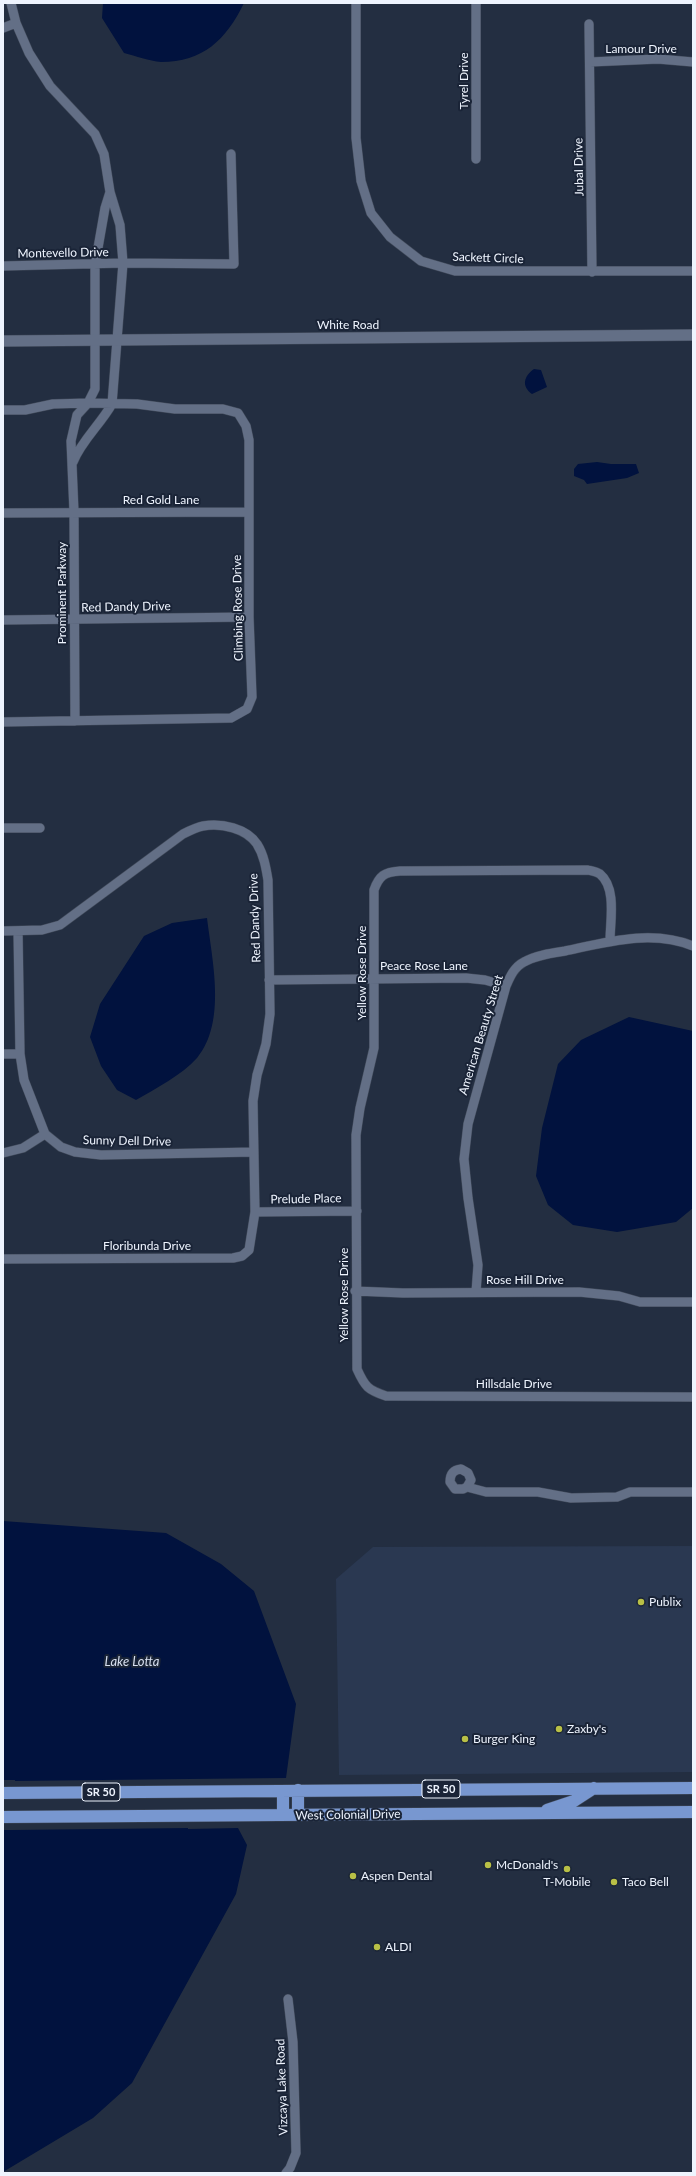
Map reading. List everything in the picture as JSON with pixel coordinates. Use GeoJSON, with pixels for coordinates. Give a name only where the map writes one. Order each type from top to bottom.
{"type":"FeatureCollection","features":[{"type":"Feature","properties":{"kind":"highway"},"geometry":{"type":"LineString","coordinates":[[536,1813],[574,1801],[594,1788]]}},
{"type":"Feature","properties":{"kind":"highway","name":"West Colonial Drive"},"geometry":{"type":"LineString","coordinates":[[8,1793],[693,1788]]}},
{"type":"Feature","properties":{"kind":"highway"},"geometry":{"type":"LineString","coordinates":[[282,1790],[283,1815]]}},
{"type":"Feature","properties":{"kind":"highway"},"geometry":{"type":"LineString","coordinates":[[298,1790],[298,1815]]}},
{"type":"Feature","properties":{"kind":"highway","name":"West Colonial Drive"},"geometry":{"type":"LineString","coordinates":[[9,1817],[693,1812]]}},
{"type":"Feature","properties":{"kind":"street"},"geometry":{"type":"LineString","coordinates":[[11,3],[16,23],[29,53],[50,86],[95,134],[104,154],[110,192],[120,225],[123,263],[112,404]]}},
{"type":"Feature","properties":{"kind":"street","name":"Sackett Circle"},"geometry":{"type":"LineString","coordinates":[[356,3],[356,138],[361,181],[371,212],[390,237],[421,261],[455,271],[693,271]]}},
{"type":"Feature","properties":{"kind":"street","name":"Tyrel Drive"},"geometry":{"type":"LineString","coordinates":[[476,3],[476,158]]}},
{"type":"Feature","properties":{"kind":"street"},"geometry":{"type":"LineString","coordinates":[[3,28],[16,23]]}},
{"type":"Feature","properties":{"kind":"street","name":"Jubal Drive"},"geometry":{"type":"LineString","coordinates":[[589,24],[592,272]]}},
{"type":"Feature","properties":{"kind":"street","name":"Lamour Drive"},"geometry":{"type":"LineString","coordinates":[[590,62],[658,59],[693,62]]}},
{"type":"Feature","properties":{"kind":"street","name":"Montevello Drive"},"geometry":{"type":"LineString","coordinates":[[3,266],[95,265],[123,263],[234,264],[230,154]]}},
{"type":"Feature","properties":{"kind":"street","name":"Prominent Parkway"},"geometry":{"type":"LineString","coordinates":[[75,721],[74,512],[71,441],[72,426],[77,414],[88,403],[95,389],[95,265],[105,208],[110,192]]}},
{"type":"Feature","properties":{"kind":"street","name":"White Road"},"geometry":{"type":"LineString","coordinates":[[3,341],[693,335]]}},
{"type":"Feature","properties":{"kind":"street","name":"Climbing Rose Drive"},"geometry":{"type":"LineString","coordinates":[[3,410],[25,410],[53,404],[88,403],[137,404],[175,409],[223,409],[238,413],[246,426],[249,440],[249,618],[252,697],[247,709],[230,718],[3,722]]}},
{"type":"Feature","properties":{"kind":"street","name":"Prominent Parkway"},"geometry":{"type":"LineString","coordinates":[[72,464],[79,449],[112,404]]}},
{"type":"Feature","properties":{"kind":"street","name":"Red Gold Lane"},"geometry":{"type":"LineString","coordinates":[[3,513],[249,512]]}},
{"type":"Feature","properties":{"kind":"street","name":"Red Dandy Drive"},"geometry":{"type":"LineString","coordinates":[[3,620],[249,618]]}},
{"type":"Feature","properties":{"kind":"street","name":"Red Dandy Drive"},"geometry":{"type":"LineString","coordinates":[[3,931],[42,930],[60,925],[183,834],[203,826],[226,826],[246,832],[257,844],[264,860],[268,880],[270,1014],[266,1044],[257,1075],[253,1101],[255,1212]]}},
{"type":"Feature","properties":{"kind":"street"},"geometry":{"type":"LineString","coordinates":[[3,828],[40,828]]}},
{"type":"Feature","properties":{"kind":"street","name":"Yellow Rose Drive"},"geometry":{"type":"LineString","coordinates":[[356,1360],[356,1135],[360,1108],[374,1048],[374,890],[378,878],[388,872],[588,870],[599,873],[606,881],[610,892],[610,941]]}},
{"type":"Feature","properties":{"kind":"street"},"geometry":{"type":"LineString","coordinates":[[3,1153],[23,1148],[45,1134],[24,1080],[20,1054],[18,931]]}},
{"type":"Feature","properties":{"kind":"street","name":"American Beauty Street"},"geometry":{"type":"LineString","coordinates":[[476,1292],[478,1265],[464,1159],[468,1124],[506,986],[513,971],[523,962],[536,957],[610,941],[636,938],[666,939],[693,946]]}},
{"type":"Feature","properties":{"kind":"street","name":"Peace Rose Lane"},"geometry":{"type":"LineString","coordinates":[[269,980],[466,978],[485,980],[506,986]]}},
{"type":"Feature","properties":{"kind":"street"},"geometry":{"type":"LineString","coordinates":[[3,1054],[20,1054]]}},
{"type":"Feature","properties":{"kind":"street","name":"Sunny Dell Drive"},"geometry":{"type":"LineString","coordinates":[[45,1134],[62,1147],[75,1152],[101,1155],[254,1152]]}},
{"type":"Feature","properties":{"kind":"street","name":"Prelude Place"},"geometry":{"type":"LineString","coordinates":[[255,1212],[357,1211]]}},
{"type":"Feature","properties":{"kind":"street","name":"Floribunda Drive"},"geometry":{"type":"LineString","coordinates":[[3,1259],[232,1258],[242,1256],[249,1250],[255,1212]]}},
{"type":"Feature","properties":{"kind":"street","name":"Rose Hill Drive"},"geometry":{"type":"LineString","coordinates":[[355,1291],[403,1293],[579,1292],[619,1296],[640,1302],[693,1302]]}},
{"type":"Feature","properties":{"kind":"street","name":"Hillsdale Drive"},"geometry":{"type":"LineString","coordinates":[[356,1360],[357,1369],[363,1383],[371,1391],[386,1396],[693,1397]]}},
{"type":"Feature","properties":{"kind":"street"},"geometry":{"type":"LineString","coordinates":[[467,1487],[486,1492],[538,1492],[571,1498],[617,1497],[630,1492],[693,1492]]}},
{"type":"Feature","properties":{"kind":"street","name":"Vizcaya Lake Road"},"geometry":{"type":"LineString","coordinates":[[286,2173],[290,2168],[296,2153],[293,2042],[288,1999]]}},
{"type":"Feature","properties":{"kind":"shaded area"},"geometry":{"type":"Polygon","coordinates":[[[693,1546],[693,1772],[339,1775],[336,1579],[373,1547],[693,1546]]]}},
{"type":"Feature","properties":{"kind":"water"},"geometry":{"type":"Polygon","coordinates":[[[103,3],[244,3],[229,28],[212,46],[189,58],[161,62],[147,60],[124,53],[102,18],[103,3]]]}},
{"type":"Feature","properties":{"kind":"water"},"geometry":{"type":"Polygon","coordinates":[[[534,369],[541,370],[547,387],[532,394],[526,388],[525,381],[534,369]]]}},
{"type":"Feature","properties":{"kind":"water"},"geometry":{"type":"Polygon","coordinates":[[[597,462],[611,464],[636,464],[639,473],[627,478],[587,484],[584,480],[574,476],[574,469],[578,464],[597,462]]]}},
{"type":"Feature","properties":{"kind":"water"},"geometry":{"type":"Polygon","coordinates":[[[207,918],[214,971],[215,1009],[212,1027],[206,1043],[197,1058],[184,1070],[136,1100],[117,1090],[101,1066],[90,1037],[100,1004],[144,936],[172,923],[207,918]]]}},
{"type":"Feature","properties":{"kind":"water"},"geometry":{"type":"Polygon","coordinates":[[[629,1017],[693,1031],[693,1208],[676,1222],[617,1232],[573,1225],[548,1205],[536,1176],[542,1128],[558,1064],[581,1040],[629,1017]]]}},
{"type":"Feature","properties":{"kind":"water","name":"Lake Lotta"},"geometry":{"type":"Polygon","coordinates":[[[3,1521],[166,1533],[221,1564],[254,1591],[296,1704],[286,1778],[188,1779],[188,1829],[238,1828],[247,1845],[236,1894],[132,2083],[93,2118],[3,2172],[3,1830],[15,1830],[15,1780],[3,1780],[3,1521]]]}},
{"type":"Feature","properties":{"kind":"pier"},"geometry":{"type":"Polygon","coordinates":[[[189,1779],[189,1828],[13,1830],[13,1781],[189,1779]]]}},
{"type":"Feature","properties":{"kind":"place","name":"Publix"},"geometry":{"type":"Point","coordinates":[641,1602]}},
{"type":"Feature","properties":{"kind":"place","name":"Zaxby's"},"geometry":{"type":"Point","coordinates":[559,1729]}},
{"type":"Feature","properties":{"kind":"place","name":"Burger King"},"geometry":{"type":"Point","coordinates":[465,1739]}},
{"type":"Feature","properties":{"kind":"place","name":"McDonald's"},"geometry":{"type":"Point","coordinates":[488,1865]}},
{"type":"Feature","properties":{"kind":"place","name":"T-Mobile"},"geometry":{"type":"Point","coordinates":[567,1869]}},
{"type":"Feature","properties":{"kind":"place","name":"Aspen Dental"},"geometry":{"type":"Point","coordinates":[353,1876]}},
{"type":"Feature","properties":{"kind":"place","name":"Taco Bell"},"geometry":{"type":"Point","coordinates":[614,1882]}},
{"type":"Feature","properties":{"kind":"place","name":"ALDI"},"geometry":{"type":"Point","coordinates":[377,1947]}}]}
